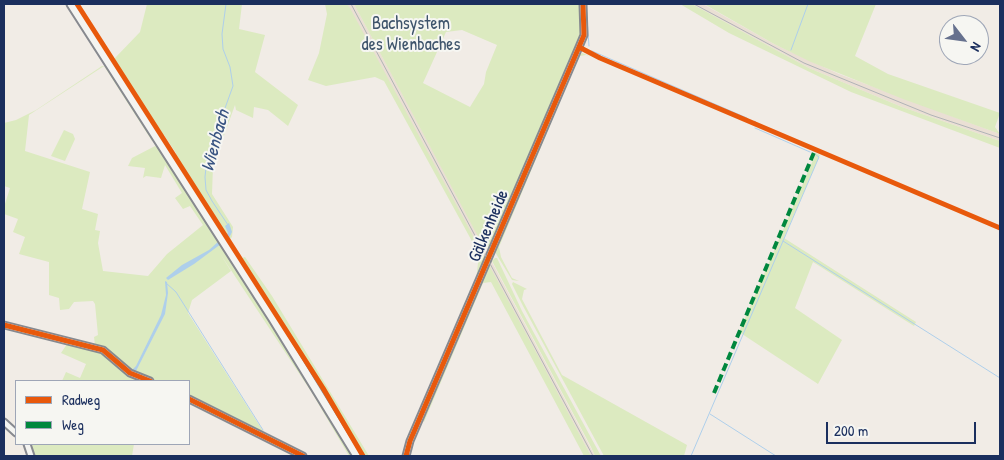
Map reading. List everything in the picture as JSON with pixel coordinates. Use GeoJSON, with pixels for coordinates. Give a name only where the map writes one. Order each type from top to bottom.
{"type":"FeatureCollection","features":[{"type":"Feature","properties":{"kind":"street"},"geometry":{"type":"LineString","coordinates":[[71,4],[220,236],[357,456]]}},
{"type":"Feature","properties":{"kind":"street","name":"Gälkenheide"},"geometry":{"type":"LineString","coordinates":[[406,456],[414,432],[584,35],[584,4]]}},
{"type":"Feature","properties":{"kind":"street"},"geometry":{"type":"LineString","coordinates":[[4,325],[103,350],[129,372],[147,380]]}},
{"type":"Feature","properties":{"kind":"street"},"geometry":{"type":"LineString","coordinates":[[190,399],[304,456]]}},
{"type":"Feature","properties":{"kind":"street"},"geometry":{"type":"LineString","coordinates":[[4,422],[15,432]]}},
{"type":"Feature","properties":{"kind":"shaded area"},"geometry":{"type":"Polygon","coordinates":[[[347,4],[354,4],[483,244],[486,242],[489,249],[486,251],[595,456],[591,456],[347,4]]]}},
{"type":"Feature","properties":{"kind":"shaded area"},"geometry":{"type":"Polygon","coordinates":[[[692,4],[703,4],[774,44],[839,74],[1000,134],[1000,141],[902,107],[809,68],[692,4]]]}},
{"type":"Feature","properties":{"kind":"green space"},"geometry":{"type":"Polygon","coordinates":[[[147,4],[242,4],[239,29],[265,35],[255,72],[298,105],[288,126],[268,110],[254,107],[253,118],[236,110],[235,105],[213,166],[212,194],[233,227],[232,237],[222,248],[273,324],[354,456],[349,456],[312,393],[219,252],[231,271],[192,300],[188,313],[263,431],[260,433],[190,398],[190,380],[62,380],[66,372],[80,378],[86,364],[61,353],[67,344],[95,349],[116,357],[104,348],[95,345],[94,337],[98,335],[95,304],[93,301],[74,302],[69,309],[60,310],[59,298],[49,295],[49,262],[19,254],[25,237],[13,232],[18,219],[4,214],[4,207],[10,188],[4,186],[4,123],[16,120],[36,110],[104,66],[29,115],[25,151],[90,172],[82,209],[98,214],[95,230],[100,231],[98,243],[103,271],[148,276],[167,254],[203,225],[190,206],[183,209],[175,198],[182,193],[165,165],[161,178],[146,176],[143,178],[145,168],[128,166],[132,158],[155,146],[175,158],[176,153],[164,135],[161,138],[113,64],[115,58],[140,32],[147,4]]]}},
{"type":"Feature","properties":{"kind":"green space"},"geometry":{"type":"Polygon","coordinates":[[[325,4],[347,4],[350,8],[486,260],[417,421],[476,281],[479,254],[384,81],[375,77],[326,86],[308,80],[319,53],[327,14],[325,4]]]}},
{"type":"Feature","properties":{"kind":"green space","name":"Bachsystem des Wienbaches"},"geometry":{"type":"Polygon","coordinates":[[[354,4],[582,4],[582,35],[491,248],[489,249],[486,242],[482,244],[354,4]],[[462,30],[446,32],[423,83],[470,107],[484,84],[486,72],[497,45],[462,30]]]}},
{"type":"Feature","properties":{"kind":"green space"},"geometry":{"type":"Polygon","coordinates":[[[680,4],[692,4],[809,68],[902,107],[1000,141],[1000,148],[851,92],[729,33],[680,4]]]}},
{"type":"Feature","properties":{"kind":"green space"},"geometry":{"type":"Polygon","coordinates":[[[704,4],[876,4],[855,56],[888,74],[1000,113],[995,127],[1000,134],[903,99],[811,62],[774,44],[704,4]]]}},
{"type":"Feature","properties":{"kind":"green space"},"geometry":{"type":"Polygon","coordinates":[[[582,53],[593,57],[580,56],[575,66],[499,247],[501,257],[512,278],[519,281],[512,280],[495,250],[577,57],[582,53]]]}},
{"type":"Feature","properties":{"kind":"green space"},"geometry":{"type":"Polygon","coordinates":[[[104,66],[108,67],[154,137],[152,141],[104,66]]]}},
{"type":"Feature","properties":{"kind":"green space"},"geometry":{"type":"Polygon","coordinates":[[[64,130],[73,134],[75,139],[65,161],[51,156],[64,130]]]}},
{"type":"Feature","properties":{"kind":"green space"},"geometry":{"type":"Polygon","coordinates":[[[816,153],[820,155],[784,238],[916,322],[914,326],[813,262],[795,308],[842,340],[818,384],[739,332],[816,153]]]}},
{"type":"Feature","properties":{"kind":"green space"},"geometry":{"type":"Polygon","coordinates":[[[230,247],[304,359],[362,456],[360,456],[230,247]]]}},
{"type":"Feature","properties":{"kind":"green space"},"geometry":{"type":"Polygon","coordinates":[[[245,257],[272,296],[369,456],[364,456],[242,258],[245,257]]]}},
{"type":"Feature","properties":{"kind":"green space"},"geometry":{"type":"Polygon","coordinates":[[[497,258],[522,311],[601,456],[595,456],[492,261],[497,258]]]}},
{"type":"Feature","properties":{"kind":"green space"},"geometry":{"type":"Polygon","coordinates":[[[489,265],[591,456],[584,456],[491,282],[483,283],[423,421],[489,265]]]}},
{"type":"Feature","properties":{"kind":"green space"},"geometry":{"type":"Polygon","coordinates":[[[513,282],[527,289],[524,290],[522,299],[562,375],[687,445],[684,456],[604,456],[523,306],[512,284],[513,282]]]}},
{"type":"Feature","properties":{"kind":"green space"},"geometry":{"type":"Polygon","coordinates":[[[32,445],[134,445],[132,456],[34,456],[32,445]]]}},
{"type":"Feature","properties":{"kind":"water"},"geometry":{"type":"Polygon","coordinates":[[[229,223],[232,232],[229,238],[194,264],[168,280],[166,278],[182,265],[209,250],[228,233],[225,226],[229,223]]]}},
{"type":"Feature","properties":{"kind":"water"},"geometry":{"type":"Polygon","coordinates":[[[165,281],[167,282],[168,293],[165,314],[135,373],[131,371],[136,366],[161,315],[166,295],[165,281]]]}},
{"type":"Feature","properties":{"kind":"waterway","name":"Wienbach"},"geometry":{"type":"LineString","coordinates":[[226,4],[222,34],[223,49],[230,67],[233,86],[207,158],[205,177],[206,190],[228,225]]}},
{"type":"Feature","properties":{"kind":"waterway"},"geometry":{"type":"LineString","coordinates":[[586,4],[589,46]]}},
{"type":"Feature","properties":{"kind":"waterway"},"geometry":{"type":"LineString","coordinates":[[791,50],[808,4]]}},
{"type":"Feature","properties":{"kind":"waterway"},"geometry":{"type":"LineString","coordinates":[[592,51],[747,118]]}},
{"type":"Feature","properties":{"kind":"waterway"},"geometry":{"type":"LineString","coordinates":[[755,128],[810,152]]}},
{"type":"Feature","properties":{"kind":"waterway"},"geometry":{"type":"LineString","coordinates":[[691,456],[819,157],[816,155]]}},
{"type":"Feature","properties":{"kind":"waterway"},"geometry":{"type":"LineString","coordinates":[[783,241],[1000,378]]}},
{"type":"Feature","properties":{"kind":"waterway"},"geometry":{"type":"LineString","coordinates":[[166,283],[176,292],[263,430]]}},
{"type":"Feature","properties":{"kind":"waterway"},"geometry":{"type":"LineString","coordinates":[[710,414],[776,456]]}},
{"type":"Feature","properties":{"kind":"railway"},"geometry":{"type":"LineString","coordinates":[[351,4],[593,456]]}},
{"type":"Feature","properties":{"kind":"railway"},"geometry":{"type":"LineString","coordinates":[[694,4],[804,63],[931,115],[1000,138]]}},
{"type":"Feature","properties":{"kind":"marked path"},"geometry":{"type":"LineString","coordinates":[[714,393],[815,150]]}},
{"type":"Feature","properties":{"kind":"cycle path"},"geometry":{"type":"LineString","coordinates":[[77,4],[323,388],[363,456]]}},
{"type":"Feature","properties":{"kind":"cycle path"},"geometry":{"type":"LineString","coordinates":[[406,456],[410,441],[584,35],[583,4]]}},
{"type":"Feature","properties":{"kind":"cycle path"},"geometry":{"type":"LineString","coordinates":[[579,47],[600,58],[1000,228]]}},
{"type":"Feature","properties":{"kind":"cycle path"},"geometry":{"type":"LineString","coordinates":[[4,325],[103,350],[130,373],[148,380]]}},
{"type":"Feature","properties":{"kind":"cycle path"},"geometry":{"type":"LineString","coordinates":[[190,400],[303,456]]}}]}
